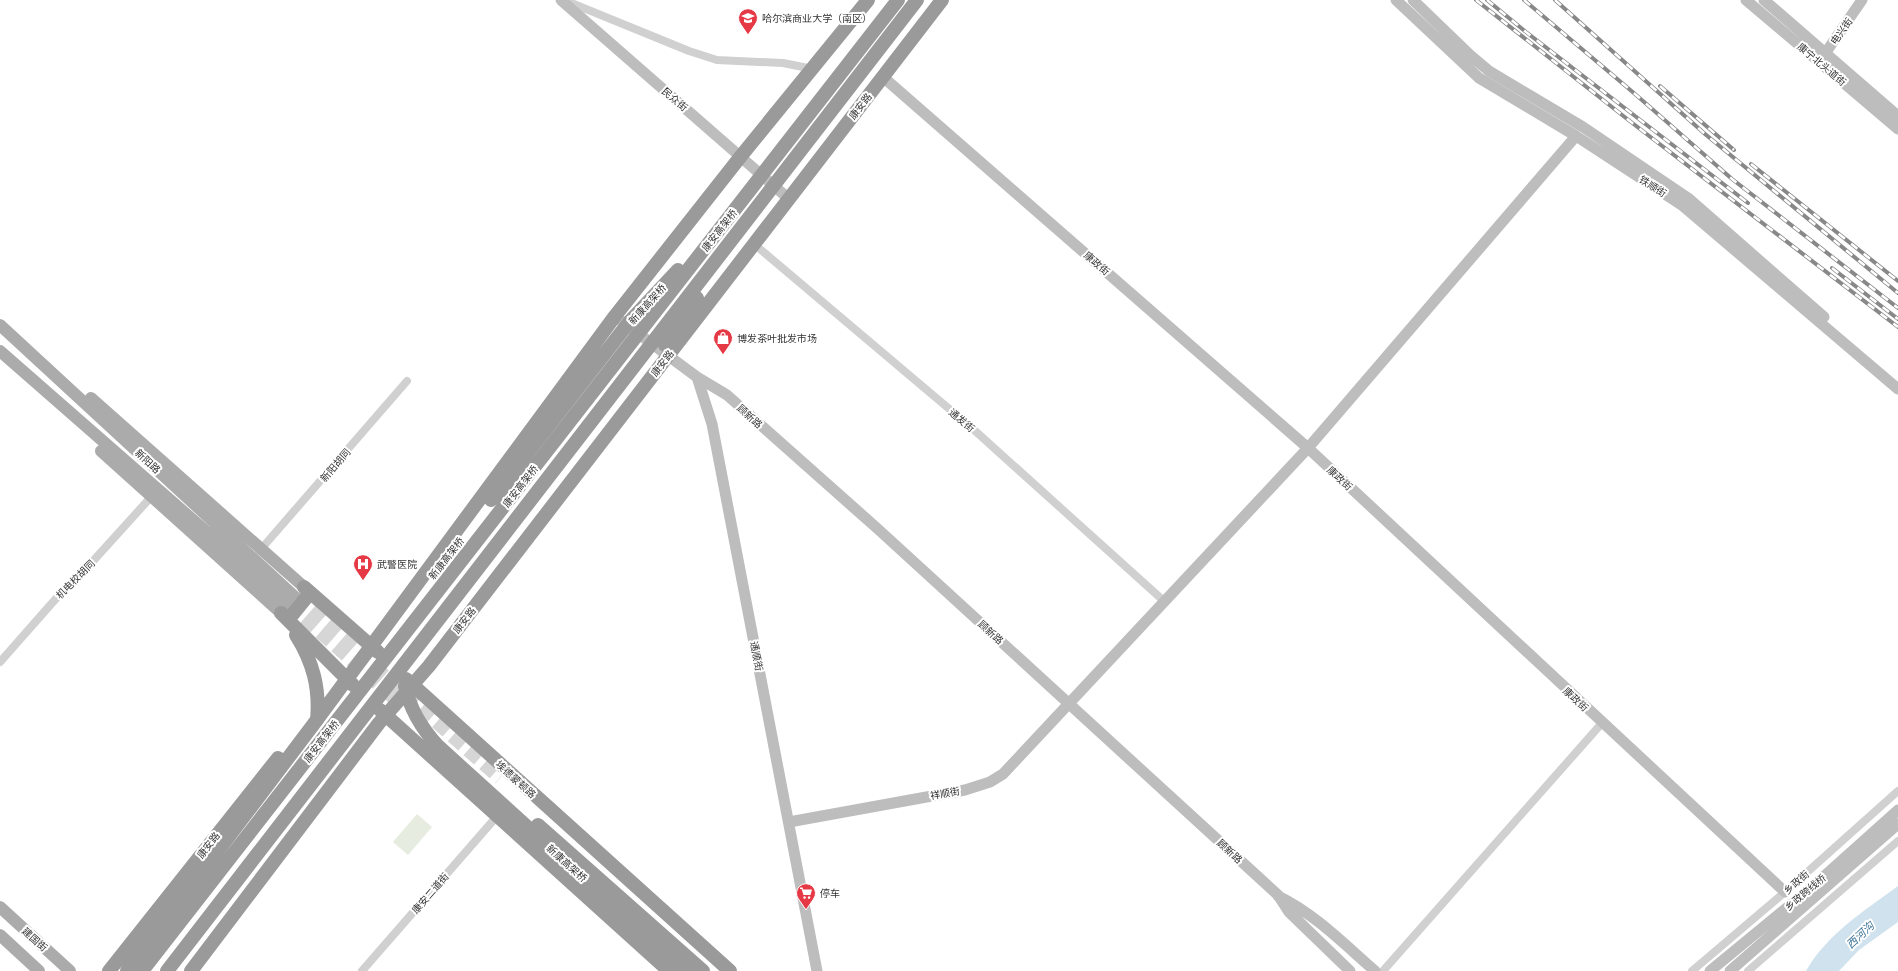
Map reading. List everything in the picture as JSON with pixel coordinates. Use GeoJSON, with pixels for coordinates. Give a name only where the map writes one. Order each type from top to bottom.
{"type":"FeatureCollection","features":[{"type":"Feature","properties":{"kind":"highway","name":"康安路"},"geometry":{"type":"LineString","coordinates":[[127,971],[258,800],[615,316],[741,156],[868,0]]}},
{"type":"Feature","properties":{"kind":"highway","name":"康安高架桥"},"geometry":{"type":"LineString","coordinates":[[142,971],[898,0]]}},
{"type":"Feature","properties":{"kind":"highway","name":"康安高架桥"},"geometry":{"type":"LineString","coordinates":[[167,971],[917,0]]}},
{"type":"Feature","properties":{"kind":"highway","name":"康安路"},"geometry":{"type":"LineString","coordinates":[[379,723],[414,683],[942,0]]}},
{"type":"Feature","properties":{"kind":"highway","name":"新康高架桥"},"geometry":{"type":"LineString","coordinates":[[686,971],[487,792],[429,737],[421,725],[408,696],[403,670],[404,637],[407,621],[413,604],[421,590],[630,321],[686,261],[737,196],[791,137]]}},
{"type":"Feature","properties":{"kind":"highway"},"geometry":{"type":"LineString","coordinates":[[414,683],[419,668],[440,637],[661,351],[709,280],[762,210],[803,147]]}},
{"type":"Feature","properties":{"kind":"highway"},"geometry":{"type":"LineString","coordinates":[[293,604],[347,680],[669,971]]}},
{"type":"Feature","properties":{"kind":"highway"},"geometry":{"type":"LineString","coordinates":[[293,604],[303,646],[313,669],[318,695],[315,723]]}},
{"type":"Feature","properties":{"kind":"highway","name":"埃德蒙顿路"},"geometry":{"type":"LineString","coordinates":[[293,604],[371,646],[477,744],[730,971]]}},
{"type":"Feature","properties":{"kind":"highway","name":"康安路"},"geometry":{"type":"LineString","coordinates":[[109,971],[286,748],[315,723]]}},
{"type":"Feature","properties":{"kind":"highway"},"geometry":{"type":"LineString","coordinates":[[179,971],[350,749],[370,729],[379,723]]}},
{"type":"Feature","properties":{"kind":"highway"},"geometry":{"type":"LineString","coordinates":[[191,971],[379,723]]}},
{"type":"Feature","properties":{"kind":"highway","name":"埃德蒙顿路"},"geometry":{"type":"LineString","coordinates":[[703,971],[496,781],[716,971]]}},
{"type":"Feature","properties":{"kind":"main road","name":"新阳路"},"geometry":{"type":"LineString","coordinates":[[0,325],[293,604]]}},
{"type":"Feature","properties":{"kind":"main road","name":"新阳路"},"geometry":{"type":"LineString","coordinates":[[0,351],[293,604]]}},
{"type":"Feature","properties":{"kind":"main road"},"geometry":{"type":"LineString","coordinates":[[32,355],[69,379],[262,548],[293,604]]}},
{"type":"Feature","properties":{"kind":"main road"},"geometry":{"type":"LineString","coordinates":[[20,369],[53,406],[151,497],[293,604]]}},
{"type":"Feature","properties":{"kind":"main road","name":"建国街"},"geometry":{"type":"LineString","coordinates":[[0,907],[70,971]]}},
{"type":"Feature","properties":{"kind":"main road","name":"建国街"},"geometry":{"type":"LineString","coordinates":[[0,935],[39,971]]}},
{"type":"Feature","properties":{"kind":"street"},"geometry":{"type":"LineString","coordinates":[[562,0],[689,51],[717,60],[782,63],[813,69]]}},
{"type":"Feature","properties":{"kind":"street","name":"民众街"},"geometry":{"type":"LineString","coordinates":[[562,0],[789,199]]}},
{"type":"Feature","properties":{"kind":"street","name":"铁顺街"},"geometry":{"type":"LineString","coordinates":[[1396,0],[1479,78],[1576,136],[1683,206],[1898,388]]}},
{"type":"Feature","properties":{"kind":"street","name":"铁顺街"},"geometry":{"type":"LineString","coordinates":[[1413,0],[1470,55],[1489,71],[1583,127],[1688,198],[1898,380]]}},
{"type":"Feature","properties":{"kind":"street","name":"康宁北头道街"},"geometry":{"type":"LineString","coordinates":[[1746,0],[1898,116]]}},
{"type":"Feature","properties":{"kind":"street","name":"康宁北头道街"},"geometry":{"type":"LineString","coordinates":[[1764,0],[1898,129]]}},
{"type":"Feature","properties":{"kind":"street","name":"电兴街"},"geometry":{"type":"LineString","coordinates":[[1822,57],[1862,0]]}},
{"type":"Feature","properties":{"kind":"street","name":"康政街"},"geometry":{"type":"LineString","coordinates":[[882,77],[1308,448],[1785,892]]}},
{"type":"Feature","properties":{"kind":"street","name":"祥顺街"},"geometry":{"type":"LineString","coordinates":[[788,822],[965,790],[990,782],[1007,770],[1308,448],[1576,136]]}},
{"type":"Feature","properties":{"kind":"street","name":"通发街"},"geometry":{"type":"LineString","coordinates":[[754,244],[973,428],[1165,602]]}},
{"type":"Feature","properties":{"kind":"street"},"geometry":{"type":"LineString","coordinates":[[615,316],[697,377]]}},
{"type":"Feature","properties":{"kind":"street","name":"顾新路"},"geometry":{"type":"LineString","coordinates":[[697,377],[726,395],[879,530],[1278,895],[1298,906],[1317,920],[1376,971]]}},
{"type":"Feature","properties":{"kind":"street","name":"通顺街"},"geometry":{"type":"LineString","coordinates":[[697,377],[712,424],[817,971]]}},
{"type":"Feature","properties":{"kind":"street","name":"新阳胡同"},"geometry":{"type":"LineString","coordinates":[[262,548],[407,381]]}},
{"type":"Feature","properties":{"kind":"street","name":"机电校胡同"},"geometry":{"type":"LineString","coordinates":[[0,662],[60,594],[84,571],[151,497]]}},
{"type":"Feature","properties":{"kind":"street"},"geometry":{"type":"LineString","coordinates":[[1383,971],[1602,723]]}},
{"type":"Feature","properties":{"kind":"street","name":"乡政街"},"geometry":{"type":"LineString","coordinates":[[1692,971],[1785,892],[1898,791]]}},
{"type":"Feature","properties":{"kind":"street","name":"乡政跨线桥"},"geometry":{"type":"LineString","coordinates":[[1710,971],[1812,887],[1898,810]]}},
{"type":"Feature","properties":{"kind":"street","name":"康安二道街"},"geometry":{"type":"LineString","coordinates":[[362,971],[498,815]]}},
{"type":"Feature","properties":{"kind":"street"},"geometry":{"type":"LineString","coordinates":[[1730,971],[1898,824]]}},
{"type":"Feature","properties":{"kind":"street"},"geometry":{"type":"LineString","coordinates":[[1748,971],[1898,841]]}},
{"type":"Feature","properties":{"kind":"street","name":"顾新路"},"geometry":{"type":"LineString","coordinates":[[1278,895],[1289,912],[1350,971]]}},
{"type":"Feature","properties":{"kind":"shaded area"},"geometry":{"type":"Polygon","coordinates":[[[417,814],[432,827],[408,855],[393,842],[417,814]]]}},
{"type":"Feature","properties":{"kind":"water","name":"西河沟"},"geometry":{"type":"Polygon","coordinates":[[[1898,886],[1898,922],[1859,950],[1839,971],[1806,971],[1824,946],[1835,934],[1859,914],[1898,886]]]}},
{"type":"Feature","properties":{"kind":"tunnel"},"geometry":{"type":"LineString","coordinates":[[295,597],[500,778]]}},
{"type":"Feature","properties":{"kind":"tunnel"},"geometry":{"type":"LineString","coordinates":[[289,604],[393,697]]}},
{"type":"Feature","properties":{"kind":"railway"},"geometry":{"type":"LineString","coordinates":[[1476,0],[1631,122],[1898,327]]}},
{"type":"Feature","properties":{"kind":"railway"},"geometry":{"type":"LineString","coordinates":[[1487,0],[1526,32],[1748,203]]}},
{"type":"Feature","properties":{"kind":"railway"},"geometry":{"type":"LineString","coordinates":[[1524,0],[1732,179],[1898,308]]}},
{"type":"Feature","properties":{"kind":"railway"},"geometry":{"type":"LineString","coordinates":[[1555,0],[1705,134],[1898,293]]}},
{"type":"Feature","properties":{"kind":"railway"},"geometry":{"type":"LineString","coordinates":[[1660,86],[1734,150]]}},
{"type":"Feature","properties":{"kind":"railway"},"geometry":{"type":"LineString","coordinates":[[1751,164],[1898,281]]}},
{"type":"Feature","properties":{"kind":"railway"},"geometry":{"type":"LineString","coordinates":[[1832,268],[1898,319]]}},
{"type":"Feature","properties":{"kind":"place","name":"哈尔滨商业大学（南区）"},"geometry":{"type":"Point","coordinates":[748,35]}},
{"type":"Feature","properties":{"kind":"place","name":"博发茶叶批发市场"},"geometry":{"type":"Point","coordinates":[723,355]}},
{"type":"Feature","properties":{"kind":"place","name":"武警医院"},"geometry":{"type":"Point","coordinates":[363,581]}},
{"type":"Feature","properties":{"kind":"place","name":"停车"},"geometry":{"type":"Point","coordinates":[806,910]}}]}
